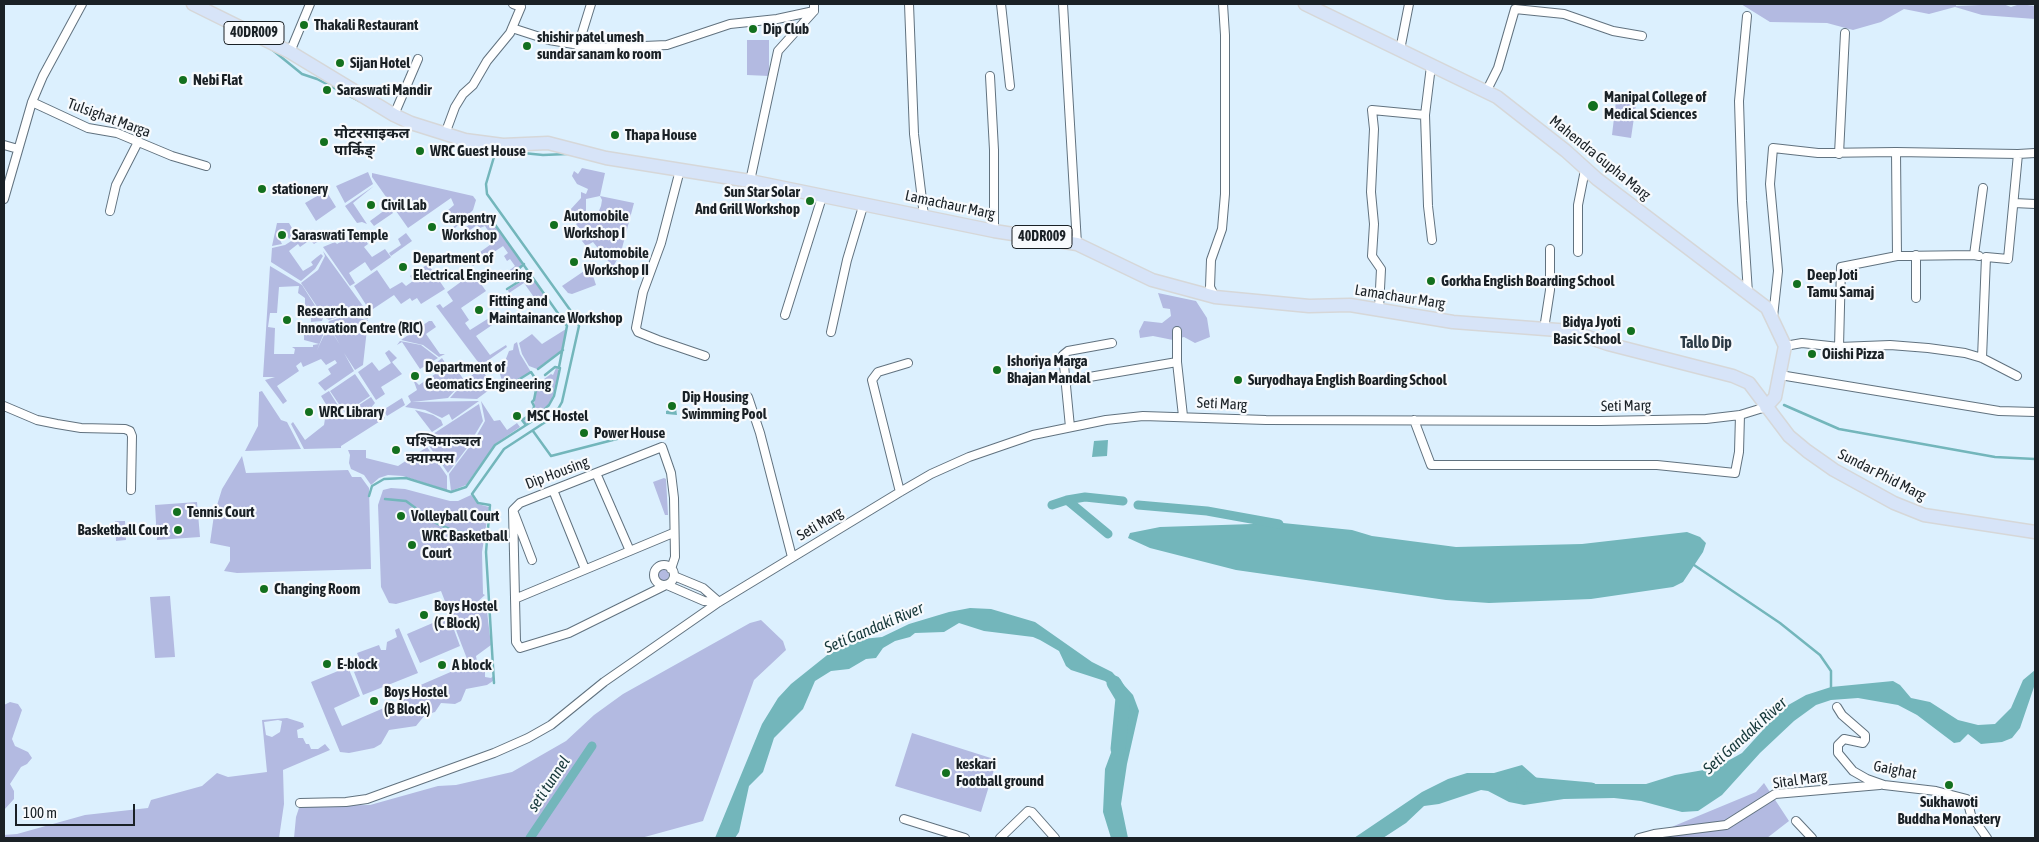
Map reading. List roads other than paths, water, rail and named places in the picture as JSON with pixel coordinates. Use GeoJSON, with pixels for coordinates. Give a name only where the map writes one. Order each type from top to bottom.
{"type":"FeatureCollection","features":[{"type":"Feature","properties":{"kind":"main road","name":"Mahendra Gupha Marg"},"geometry":{"type":"LineString","coordinates":[[1305,4],[1497,97],[1566,151],[1585,170],[1767,308],[1785,346]]}},
{"type":"Feature","properties":{"kind":"main road","name":"Lamachaur Marg"},"geometry":{"type":"LineString","coordinates":[[201,5],[290,52],[394,115],[445,134],[497,144],[548,142],[606,158],[823,194],[994,232],[1077,244],[1152,280],[1215,297],[1309,306],[1350,305],[1443,320],[1571,331],[1608,344],[1732,376],[1749,383],[1766,406]]}},
{"type":"Feature","properties":{"kind":"main road"},"geometry":{"type":"LineString","coordinates":[[1766,406],[1775,397],[1785,346]]}},
{"type":"Feature","properties":{"kind":"main road","name":"Sundar Phid Marg"},"geometry":{"type":"LineString","coordinates":[[1766,406],[1789,436],[1807,451],[1834,470],[1894,503],[1924,515],[2035,532]]}},
{"type":"Feature","properties":{"kind":"street"},"geometry":{"type":"LineString","coordinates":[[4,199],[32,102],[56,48],[82,4]]}},
{"type":"Feature","properties":{"kind":"street"},"geometry":{"type":"LineString","coordinates":[[290,52],[310,4]]}},
{"type":"Feature","properties":{"kind":"street"},"geometry":{"type":"LineString","coordinates":[[445,134],[455,107],[463,94],[473,85],[487,61],[512,28],[521,7],[513,4]]}},
{"type":"Feature","properties":{"kind":"street"},"geometry":{"type":"LineString","coordinates":[[578,46],[591,4]]}},
{"type":"Feature","properties":{"kind":"street"},"geometry":{"type":"LineString","coordinates":[[909,4],[914,134],[924,216]]}},
{"type":"Feature","properties":{"kind":"street"},"geometry":{"type":"LineString","coordinates":[[1001,4],[1010,86]]}},
{"type":"Feature","properties":{"kind":"street"},"geometry":{"type":"LineString","coordinates":[[1063,4],[1077,244]]}},
{"type":"Feature","properties":{"kind":"street"},"geometry":{"type":"LineString","coordinates":[[1215,297],[1210,287],[1211,260],[1222,229],[1225,194],[1225,35],[1223,4]]}},
{"type":"Feature","properties":{"kind":"street"},"geometry":{"type":"LineString","coordinates":[[1400,50],[1409,4]]}},
{"type":"Feature","properties":{"kind":"street"},"geometry":{"type":"LineString","coordinates":[[512,28],[578,46],[598,48],[666,45],[730,24],[778,19],[814,7]]}},
{"type":"Feature","properties":{"kind":"street"},"geometry":{"type":"LineString","coordinates":[[750,181],[778,51],[814,7]]}},
{"type":"Feature","properties":{"kind":"street"},"geometry":{"type":"LineString","coordinates":[[1486,92],[1498,68],[1515,9],[1564,14],[1613,30],[1642,36]]}},
{"type":"Feature","properties":{"kind":"street"},"geometry":{"type":"LineString","coordinates":[[1747,16],[1739,101],[1742,201],[1748,293]]}},
{"type":"Feature","properties":{"kind":"street"},"geometry":{"type":"LineString","coordinates":[[1839,154],[1845,33]]}},
{"type":"Feature","properties":{"kind":"street"},"geometry":{"type":"LineString","coordinates":[[394,115],[418,59]]}},
{"type":"Feature","properties":{"kind":"street"},"geometry":{"type":"LineString","coordinates":[[1431,66],[1426,114],[1428,206],[1432,240]]}},
{"type":"Feature","properties":{"kind":"street"},"geometry":{"type":"LineString","coordinates":[[990,76],[994,150],[994,232]]}},
{"type":"Feature","properties":{"kind":"street","name":"Tulsighat Marga"},"geometry":{"type":"LineString","coordinates":[[32,102],[82,125],[117,132],[138,142],[206,166]]}},
{"type":"Feature","properties":{"kind":"street"},"geometry":{"type":"LineString","coordinates":[[1379,309],[1381,269],[1372,256],[1374,224],[1371,192],[1374,129],[1372,110],[1426,114]]}},
{"type":"Feature","properties":{"kind":"street"},"geometry":{"type":"LineString","coordinates":[[110,211],[116,184],[138,142]]}},
{"type":"Feature","properties":{"kind":"street"},"geometry":{"type":"LineString","coordinates":[[4,145],[18,149]]}},
{"type":"Feature","properties":{"kind":"street"},"geometry":{"type":"LineString","coordinates":[[1773,318],[1778,271],[1770,184],[1773,148],[1839,154],[1896,152],[2018,154],[2035,152]]}},
{"type":"Feature","properties":{"kind":"street"},"geometry":{"type":"LineString","coordinates":[[1896,152],[1897,256]]}},
{"type":"Feature","properties":{"kind":"street"},"geometry":{"type":"LineString","coordinates":[[1840,347],[1841,267],[1897,256],[1916,255],[1974,255],[2008,260],[2018,154]]}},
{"type":"Feature","properties":{"kind":"street"},"geometry":{"type":"LineString","coordinates":[[680,170],[661,242],[643,292],[636,328],[638,332],[705,356]]}},
{"type":"Feature","properties":{"kind":"street"},"geometry":{"type":"LineString","coordinates":[[1578,252],[1578,205],[1585,170]]}},
{"type":"Feature","properties":{"kind":"street"},"geometry":{"type":"LineString","coordinates":[[1974,255],[1983,188]]}},
{"type":"Feature","properties":{"kind":"street"},"geometry":{"type":"LineString","coordinates":[[786,315],[823,194]]}},
{"type":"Feature","properties":{"kind":"street"},"geometry":{"type":"LineString","coordinates":[[831,332],[847,260],[864,203]]}},
{"type":"Feature","properties":{"kind":"street"},"geometry":{"type":"LineString","coordinates":[[2014,203],[2035,204]]}},
{"type":"Feature","properties":{"kind":"street"},"geometry":{"type":"LineString","coordinates":[[1544,329],[1550,290],[1550,249]]}},
{"type":"Feature","properties":{"kind":"street"},"geometry":{"type":"LineString","coordinates":[[1916,255],[1916,298]]}},
{"type":"Feature","properties":{"kind":"street"},"geometry":{"type":"LineString","coordinates":[[1982,358],[1986,257]]}},
{"type":"Feature","properties":{"kind":"street"},"geometry":{"type":"LineString","coordinates":[[1177,332],[1177,362],[1183,416]]}},
{"type":"Feature","properties":{"kind":"street"},"geometry":{"type":"LineString","coordinates":[[1070,427],[1063,355],[1068,351],[1112,343]]}},
{"type":"Feature","properties":{"kind":"street"},"geometry":{"type":"LineString","coordinates":[[1785,346],[1802,343],[1840,347],[1890,345],[1928,348],[1965,353],[1982,358],[2017,376]]}},
{"type":"Feature","properties":{"kind":"street"},"geometry":{"type":"LineString","coordinates":[[1066,381],[1177,362]]}},
{"type":"Feature","properties":{"kind":"street"},"geometry":{"type":"LineString","coordinates":[[900,492],[872,380],[878,372],[908,364]]}},
{"type":"Feature","properties":{"kind":"street"},"geometry":{"type":"LineString","coordinates":[[1780,375],[1999,411],[2035,412]]}},
{"type":"Feature","properties":{"kind":"street"},"geometry":{"type":"LineString","coordinates":[[748,397],[760,433],[792,557]]}},
{"type":"Feature","properties":{"kind":"street"},"geometry":{"type":"LineString","coordinates":[[4,406],[44,421],[81,428],[125,429],[130,431],[132,436],[131,490]]}},
{"type":"Feature","properties":{"kind":"street","name":"Seti Marg"},"geometry":{"type":"LineString","coordinates":[[300,803],[346,802],[367,799],[494,753],[528,738],[551,725],[604,682],[719,602],[900,492],[931,474],[969,457],[1033,435],[1070,427],[1143,416],[1266,420],[1696,419],[1740,414],[1766,406]]}},
{"type":"Feature","properties":{"kind":"street"},"geometry":{"type":"LineString","coordinates":[[1414,420],[1431,465],[1657,465],[1735,473],[1739,452],[1740,414]]}},
{"type":"Feature","properties":{"kind":"street","name":"Dip Housing"},"geometry":{"type":"LineString","coordinates":[[513,510],[520,503],[662,447],[671,473],[674,498],[673,533],[675,557],[673,572]]}},
{"type":"Feature","properties":{"kind":"street"},"geometry":{"type":"LineString","coordinates":[[596,473],[630,551]]}},
{"type":"Feature","properties":{"kind":"street"},"geometry":{"type":"LineString","coordinates":[[553,490],[585,569]]}},
{"type":"Feature","properties":{"kind":"street"},"geometry":{"type":"LineString","coordinates":[[513,510],[532,560]]}},
{"type":"Feature","properties":{"kind":"street"},"geometry":{"type":"LineString","coordinates":[[513,510],[517,598],[516,642],[518,647],[524,648],[569,633],[672,582],[673,572]]}},
{"type":"Feature","properties":{"kind":"street"},"geometry":{"type":"LineString","coordinates":[[517,598],[673,533]]}},
{"type":"Feature","properties":{"kind":"street"},"geometry":{"type":"LineString","coordinates":[[662,566],[703,588],[719,602],[704,601],[665,586],[655,581],[655,571],[662,566]]}},
{"type":"Feature","properties":{"kind":"street","name":"Gaighat"},"geometry":{"type":"LineString","coordinates":[[1836,708],[1865,735],[1863,743],[1844,739],[1838,745],[1838,753],[1853,771],[1867,779],[1884,785],[1936,791],[1966,798],[1972,815],[1987,838]]}},
{"type":"Feature","properties":{"kind":"street","name":"Sital Marg"},"geometry":{"type":"LineString","coordinates":[[1639,838],[1654,834],[1726,825],[1775,794],[1884,785]]}},
{"type":"Feature","properties":{"kind":"street"},"geometry":{"type":"LineString","coordinates":[[1000,838],[1028,811],[1032,812],[1054,838]]}},
{"type":"Feature","properties":{"kind":"street"},"geometry":{"type":"LineString","coordinates":[[904,819],[965,838]]}},
{"type":"Feature","properties":{"kind":"street"},"geometry":{"type":"LineString","coordinates":[[1796,821],[1812,838]]}},
{"type":"Feature","properties":{"kind":"waterway"},"geometry":{"type":"LineString","coordinates":[[270,48],[302,74],[317,79],[359,101]]}},
{"type":"Feature","properties":{"kind":"waterway"},"geometry":{"type":"LineString","coordinates":[[494,683],[486,552],[490,505],[478,503],[472,494],[504,449],[550,419],[557,411],[562,402],[579,326],[573,314],[487,194],[486,184],[496,150]]}},
{"type":"Feature","properties":{"kind":"waterway"},"geometry":{"type":"LineString","coordinates":[[503,151],[543,155],[567,154]]}},
{"type":"Feature","properties":{"kind":"waterway"},"geometry":{"type":"LineString","coordinates":[[491,219],[567,326],[559,367]]}},
{"type":"Feature","properties":{"kind":"waterway"},"geometry":{"type":"LineString","coordinates":[[502,278],[507,279],[524,264]]}},
{"type":"Feature","properties":{"kind":"waterway"},"geometry":{"type":"LineString","coordinates":[[507,289],[531,274]]}},
{"type":"Feature","properties":{"kind":"waterway"},"geometry":{"type":"LineString","coordinates":[[538,369],[563,350]]}},
{"type":"Feature","properties":{"kind":"waterway"},"geometry":{"type":"LineString","coordinates":[[369,496],[372,486],[384,479],[406,478],[451,492],[466,487],[495,445],[534,420],[549,405],[554,396],[560,368],[555,367],[545,375]]}},
{"type":"Feature","properties":{"kind":"waterway"},"geometry":{"type":"LineString","coordinates":[[510,385],[531,372],[539,384],[534,388],[536,390],[532,402],[534,406],[533,413],[522,420],[525,424]]}},
{"type":"Feature","properties":{"kind":"waterway"},"geometry":{"type":"LineString","coordinates":[[1784,405],[1839,429],[1995,457],[2035,459]]}},
{"type":"Feature","properties":{"kind":"waterway"},"geometry":{"type":"LineString","coordinates":[[533,431],[551,456],[636,434]]}},
{"type":"Feature","properties":{"kind":"waterway"},"geometry":{"type":"LineString","coordinates":[[1067,500],[1085,497],[1123,501]]}},
{"type":"Feature","properties":{"kind":"waterway"},"geometry":{"type":"LineString","coordinates":[[385,499],[406,501],[436,523],[454,531],[487,536]]}},
{"type":"Feature","properties":{"kind":"waterway"},"geometry":{"type":"LineString","coordinates":[[1052,505],[1067,500],[1108,534]]}},
{"type":"Feature","properties":{"kind":"waterway"},"geometry":{"type":"LineString","coordinates":[[1138,505],[1207,511],[1279,524]]}},
{"type":"Feature","properties":{"kind":"waterway"},"geometry":{"type":"LineString","coordinates":[[1694,565],[1780,623],[1820,655],[1831,671],[1831,689]]}},
{"type":"Feature","properties":{"kind":"waterway","name":"Seti Gandaki River"},"geometry":{"type":"LineString","coordinates":[[1114,683],[1123,698],[1118,749]]}},
{"type":"Feature","properties":{"kind":"waterway","name":"seti tunnel"},"geometry":{"type":"LineString","coordinates":[[530,838],[592,746]]}},
{"type":"Feature","properties":{"kind":"waterway","name":"Seti Gandaki River"},"geometry":{"type":"LineString","coordinates":[[1524,784],[1591,790]]}},
{"type":"Feature","properties":{"kind":"place","name":"Thakali Restaurant"},"geometry":{"type":"Point","coordinates":[304,25]}},
{"type":"Feature","properties":{"kind":"place","name":"Dip Club"},"geometry":{"type":"Point","coordinates":[753,29]}},
{"type":"Feature","properties":{"kind":"place","name":"shishir patel umesh sundar sanam ko room"},"geometry":{"type":"Point","coordinates":[527,46]}},
{"type":"Feature","properties":{"kind":"place","name":"Sijan Hotel"},"geometry":{"type":"Point","coordinates":[340,63]}},
{"type":"Feature","properties":{"kind":"place","name":"Nebi Flat"},"geometry":{"type":"Point","coordinates":[183,80]}},
{"type":"Feature","properties":{"kind":"place","name":"Saraswati Mandir"},"geometry":{"type":"Point","coordinates":[327,90]}},
{"type":"Feature","properties":{"kind":"place","name":"Manipal College of Medical Sciences"},"geometry":{"type":"Point","coordinates":[1593,106]}},
{"type":"Feature","properties":{"kind":"place","name":"Thapa House"},"geometry":{"type":"Point","coordinates":[615,135]}},
{"type":"Feature","properties":{"kind":"place","name":"मोटरसाइकल पार्किङ्"},"geometry":{"type":"Point","coordinates":[324,142]}},
{"type":"Feature","properties":{"kind":"place","name":"WRC Guest House"},"geometry":{"type":"Point","coordinates":[420,151]}},
{"type":"Feature","properties":{"kind":"place","name":"stationery"},"geometry":{"type":"Point","coordinates":[262,189]}},
{"type":"Feature","properties":{"kind":"place","name":"Sun Star Solar And Grill Workshop"},"geometry":{"type":"Point","coordinates":[810,201]}},
{"type":"Feature","properties":{"kind":"place","name":"Civil Lab"},"geometry":{"type":"Point","coordinates":[371,205]}},
{"type":"Feature","properties":{"kind":"place","name":"Automobile Workshop I"},"geometry":{"type":"Point","coordinates":[554,225]}},
{"type":"Feature","properties":{"kind":"place","name":"Carpentry Workshop"},"geometry":{"type":"Point","coordinates":[432,227]}},
{"type":"Feature","properties":{"kind":"place","name":"Saraswati Temple"},"geometry":{"type":"Point","coordinates":[282,235]}},
{"type":"Feature","properties":{"kind":"place","name":"Automobile Workshop II"},"geometry":{"type":"Point","coordinates":[574,262]}},
{"type":"Feature","properties":{"kind":"place","name":"Department of Electrical Engineering"},"geometry":{"type":"Point","coordinates":[403,267]}},
{"type":"Feature","properties":{"kind":"place","name":"Gorkha English Boarding School"},"geometry":{"type":"Point","coordinates":[1431,281]}},
{"type":"Feature","properties":{"kind":"place","name":"Deep Joti Tamu Samaj"},"geometry":{"type":"Point","coordinates":[1797,284]}},
{"type":"Feature","properties":{"kind":"place","name":"Fitting and Maintainance Workshop"},"geometry":{"type":"Point","coordinates":[479,310]}},
{"type":"Feature","properties":{"kind":"place","name":"Research and Innovation Centre (RIC)"},"geometry":{"type":"Point","coordinates":[287,320]}},
{"type":"Feature","properties":{"kind":"place","name":"Bidya Jyoti Basic School"},"geometry":{"type":"Point","coordinates":[1631,331]}},
{"type":"Feature","properties":{"kind":"place","name":"Oiishi Pizza"},"geometry":{"type":"Point","coordinates":[1812,354]}},
{"type":"Feature","properties":{"kind":"place","name":"Ishoriya Marga Bhajan Mandal"},"geometry":{"type":"Point","coordinates":[997,370]}},
{"type":"Feature","properties":{"kind":"place","name":"Department of Geomatics Engineering"},"geometry":{"type":"Point","coordinates":[415,376]}},
{"type":"Feature","properties":{"kind":"place","name":"Suryodhaya English Boarding School"},"geometry":{"type":"Point","coordinates":[1238,380]}},
{"type":"Feature","properties":{"kind":"place","name":"Dip Housing Swimming Pool"},"geometry":{"type":"Point","coordinates":[672,406]}},
{"type":"Feature","properties":{"kind":"place","name":"WRC Library"},"geometry":{"type":"Point","coordinates":[309,412]}},
{"type":"Feature","properties":{"kind":"place","name":"MSC Hostel"},"geometry":{"type":"Point","coordinates":[517,416]}},
{"type":"Feature","properties":{"kind":"place","name":"Power House"},"geometry":{"type":"Point","coordinates":[584,433]}},
{"type":"Feature","properties":{"kind":"place","name":"पश्‍चिमाञ्‍चल क्याम्पस"},"geometry":{"type":"Point","coordinates":[396,450]}},
{"type":"Feature","properties":{"kind":"place","name":"Tennis Court"},"geometry":{"type":"Point","coordinates":[177,512]}},
{"type":"Feature","properties":{"kind":"place","name":"Volleyball Court"},"geometry":{"type":"Point","coordinates":[401,516]}},
{"type":"Feature","properties":{"kind":"place","name":"Basketball Court"},"geometry":{"type":"Point","coordinates":[178,530]}},
{"type":"Feature","properties":{"kind":"place","name":"WRC Basketball Court"},"geometry":{"type":"Point","coordinates":[412,545]}},
{"type":"Feature","properties":{"kind":"place","name":"Changing Room"},"geometry":{"type":"Point","coordinates":[264,589]}},
{"type":"Feature","properties":{"kind":"place","name":"Boys Hostel (C Block)"},"geometry":{"type":"Point","coordinates":[424,615]}},
{"type":"Feature","properties":{"kind":"place","name":"E-block"},"geometry":{"type":"Point","coordinates":[327,664]}},
{"type":"Feature","properties":{"kind":"place","name":"A block"},"geometry":{"type":"Point","coordinates":[442,665]}},
{"type":"Feature","properties":{"kind":"place","name":"Boys Hostel (B Block)"},"geometry":{"type":"Point","coordinates":[374,701]}},
{"type":"Feature","properties":{"kind":"place","name":"keskari Football ground"},"geometry":{"type":"Point","coordinates":[946,773]}},
{"type":"Feature","properties":{"kind":"place","name":"Sukhawoti Buddha Monastery"},"geometry":{"type":"Point","coordinates":[1949,785]}},
{"type":"Feature","properties":{"kind":"district","name":"Tallo Dip"},"geometry":{"type":"Point","coordinates":[1706,343]}}]}
